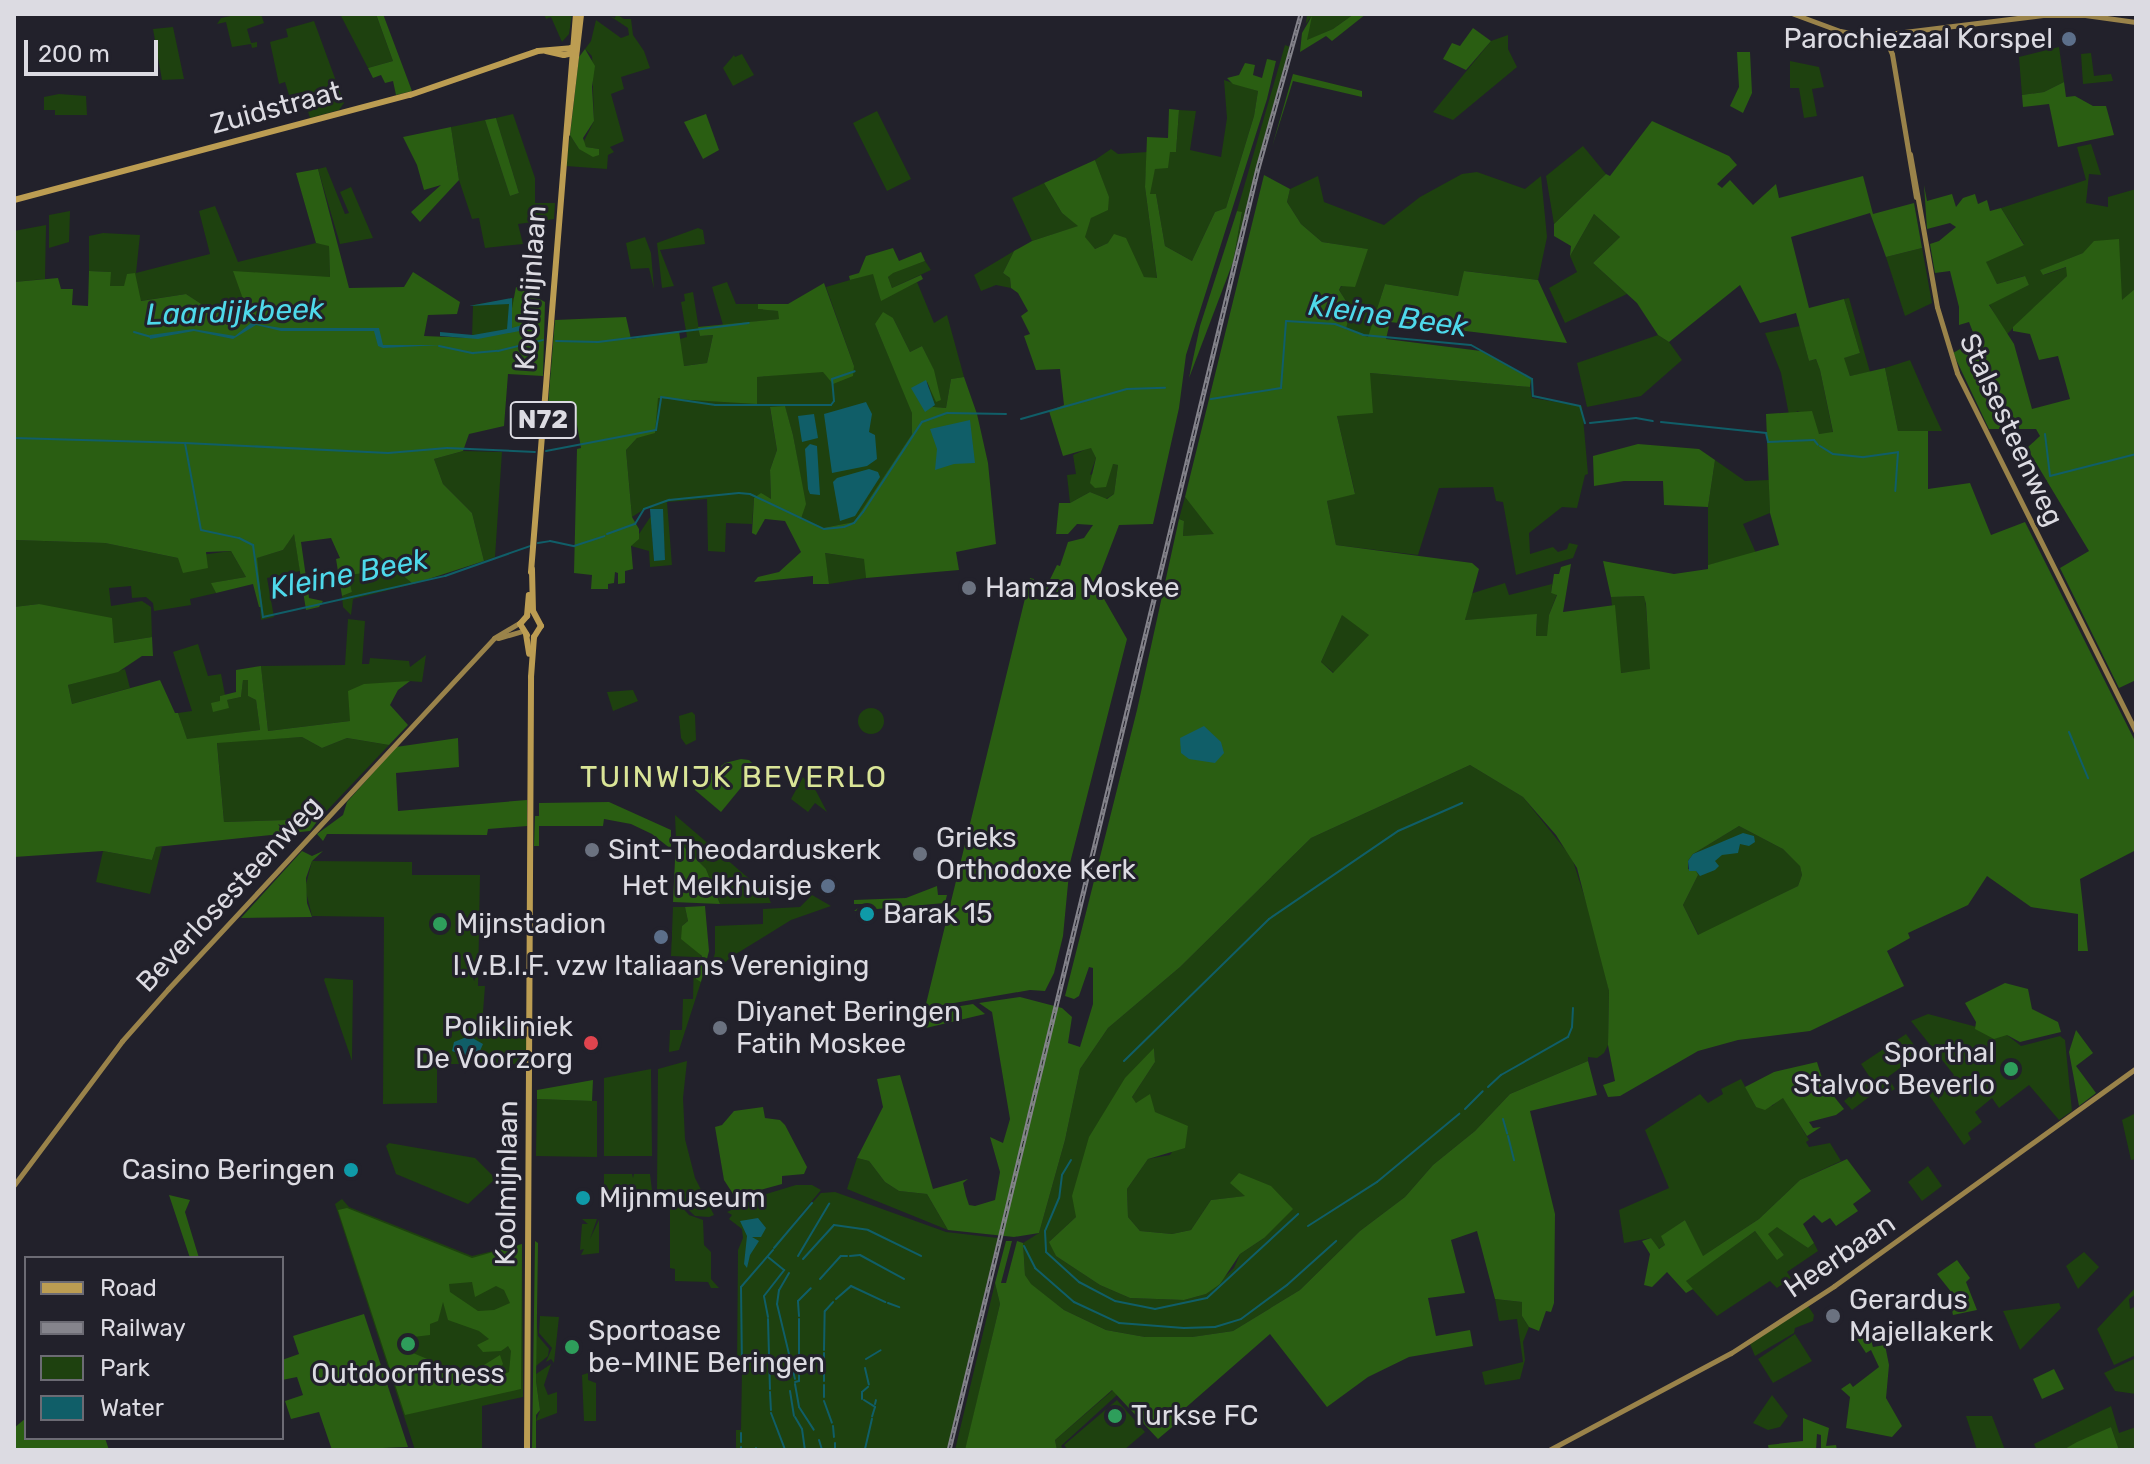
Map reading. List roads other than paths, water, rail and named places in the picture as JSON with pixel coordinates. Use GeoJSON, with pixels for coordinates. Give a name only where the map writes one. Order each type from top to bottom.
{"type":"FeatureCollection","features":[{"type":"Feature","properties":{"kind":"main road","name":"Koolmijnlaan"},"geometry":{"type":"LineString","coordinates":[[527,616],[563,153],[578,14]]}},
{"type":"Feature","properties":{"kind":"main road","name":"Zuidstraat"},"geometry":{"type":"LineString","coordinates":[[14,200],[410,95],[546,51],[572,51]]}},
{"type":"Feature","properties":{"kind":"main road","name":"Koolmijnlaan"},"geometry":{"type":"LineString","coordinates":[[532,569],[536,616]]}},
{"type":"Feature","properties":{"kind":"main road"},"geometry":{"type":"LineString","coordinates":[[521,622],[527,616],[536,616]]}},
{"type":"Feature","properties":{"kind":"main road","name":"N72"},"geometry":{"type":"LineString","coordinates":[[534,635],[541,626],[536,616]]}},
{"type":"Feature","properties":{"kind":"main road","name":"N72"},"geometry":{"type":"LineString","coordinates":[[521,622],[524,632]]}},
{"type":"Feature","properties":{"kind":"main road","name":"Koolmijnlaan"},"geometry":{"type":"LineString","coordinates":[[524,632],[531,677]]}},
{"type":"Feature","properties":{"kind":"main road"},"geometry":{"type":"LineString","coordinates":[[524,632],[534,635]]}},
{"type":"Feature","properties":{"kind":"main road","name":"Koolmijnlaan"},"geometry":{"type":"LineString","coordinates":[[527,1450],[531,677],[534,635]]}},
{"type":"Feature","properties":{"kind":"street"},"geometry":{"type":"LineString","coordinates":[[1794,14],[1840,31],[1886,40],[1896,33],[2043,15],[2085,15],[2136,22]]}},
{"type":"Feature","properties":{"kind":"street","name":"Stalsesteenweg"},"geometry":{"type":"LineString","coordinates":[[1886,40],[1892,54],[1937,307],[1957,373],[2136,732]]}},
{"type":"Feature","properties":{"kind":"street","name":"Beverlosesteenweg"},"geometry":{"type":"LineString","coordinates":[[14,1185],[136,1025],[499,633],[521,622]]}},
{"type":"Feature","properties":{"kind":"street","name":"Beverlosesteenweg"},"geometry":{"type":"LineString","coordinates":[[490,643],[509,632],[524,632]]}},
{"type":"Feature","properties":{"kind":"street","name":"Heerbaan"},"geometry":{"type":"LineString","coordinates":[[1549,1450],[1731,1353],[1834,1286],[2136,1068]]}},
{"type":"Feature","properties":{"kind":"water"},"geometry":{"type":"Polygon","coordinates":[[[512,298],[512,328],[532,322],[530,329],[478,339],[440,336],[440,332],[473,335],[507,329],[509,304],[469,306],[512,298]]]}},
{"type":"Feature","properties":{"kind":"water"},"geometry":{"type":"Polygon","coordinates":[[[251,323],[281,328],[379,328],[383,345],[441,345],[383,348],[378,346],[374,331],[281,331],[256,325],[233,339],[194,331],[150,339],[150,335],[193,329],[235,336],[251,323]]]}},
{"type":"Feature","properties":{"kind":"water"},"geometry":{"type":"Polygon","coordinates":[[[926,380],[935,405],[925,412],[911,388],[926,380]]]}},
{"type":"Feature","properties":{"kind":"water"},"geometry":{"type":"Polygon","coordinates":[[[866,402],[872,414],[869,432],[875,435],[877,459],[867,466],[832,473],[824,414],[866,402]]]}},
{"type":"Feature","properties":{"kind":"water"},"geometry":{"type":"Polygon","coordinates":[[[814,414],[818,438],[802,442],[798,416],[814,414]]]}},
{"type":"Feature","properties":{"kind":"water"},"geometry":{"type":"Polygon","coordinates":[[[970,420],[975,463],[954,464],[935,470],[937,449],[930,429],[970,420]]]}},
{"type":"Feature","properties":{"kind":"water"},"geometry":{"type":"Polygon","coordinates":[[[810,444],[817,446],[820,495],[810,494],[808,489],[805,449],[810,444]]]}},
{"type":"Feature","properties":{"kind":"water"},"geometry":{"type":"Polygon","coordinates":[[[869,469],[878,472],[880,477],[855,516],[840,521],[833,482],[837,478],[869,469]]]}},
{"type":"Feature","properties":{"kind":"water"},"geometry":{"type":"Polygon","coordinates":[[[650,509],[663,509],[665,560],[654,561],[650,509]]]}},
{"type":"Feature","properties":{"kind":"water"},"geometry":{"type":"Polygon","coordinates":[[[1204,726],[1221,742],[1224,753],[1215,763],[1189,759],[1181,753],[1180,738],[1204,726]]]}},
{"type":"Feature","properties":{"kind":"water"},"geometry":{"type":"Polygon","coordinates":[[[1743,833],[1754,836],[1755,842],[1749,846],[1740,844],[1738,853],[1722,855],[1715,861],[1719,866],[1715,870],[1700,876],[1696,871],[1689,871],[1688,861],[1693,854],[1743,833]]]}},
{"type":"Feature","properties":{"kind":"water"},"geometry":{"type":"Polygon","coordinates":[[[469,1036],[483,1044],[479,1053],[467,1057],[452,1051],[454,1042],[469,1036]]]}},
{"type":"Feature","properties":{"kind":"water"},"geometry":{"type":"Polygon","coordinates":[[[758,1218],[766,1228],[761,1237],[752,1237],[759,1241],[750,1255],[747,1268],[744,1264],[747,1236],[740,1221],[758,1218]]]}},
{"type":"Feature","properties":{"kind":"waterway","name":"Kleine Beek"},"geometry":{"type":"LineString","coordinates":[[1211,399],[1281,388],[1286,321],[1335,324],[1363,335],[1471,345],[1532,379],[1533,396],[1580,406],[1585,423]]}},
{"type":"Feature","properties":{"kind":"waterway","name":"Laardijkbeek"},"geometry":{"type":"LineString","coordinates":[[556,341],[598,342],[749,323]]}},
{"type":"Feature","properties":{"kind":"waterway","name":"Laardijkbeek"},"geometry":{"type":"LineString","coordinates":[[134,332],[151,337]]}},
{"type":"Feature","properties":{"kind":"waterway","name":"Laardijkbeek"},"geometry":{"type":"LineString","coordinates":[[439,346],[473,353],[498,351],[543,340]]}},
{"type":"Feature","properties":{"kind":"waterway"},"geometry":{"type":"LineString","coordinates":[[546,451],[656,430],[661,397],[715,405],[831,405],[834,401],[832,379],[855,371]]}},
{"type":"Feature","properties":{"kind":"waterway","name":"Kleine Beek"},"geometry":{"type":"LineString","coordinates":[[1021,419],[1127,389],[1165,388]]}},
{"type":"Feature","properties":{"kind":"waterway"},"geometry":{"type":"LineString","coordinates":[[607,534],[635,524],[644,509],[669,500],[739,493],[750,494],[824,529],[844,527],[854,523],[863,512],[922,422],[947,413],[1006,414]]}},
{"type":"Feature","properties":{"kind":"waterway","name":"Kleine Beek"},"geometry":{"type":"LineString","coordinates":[[1590,423],[1636,418],[1653,421]]}},
{"type":"Feature","properties":{"kind":"waterway","name":"Kleine Beek"},"geometry":{"type":"LineString","coordinates":[[1661,422],[1766,433],[1768,442],[1814,440],[1818,445]]}},
{"type":"Feature","properties":{"kind":"waterway","name":"Kleine Beek"},"geometry":{"type":"LineString","coordinates":[[2045,434],[2050,476],[2136,454]]}},
{"type":"Feature","properties":{"kind":"waterway","name":"Kleine Beek"},"geometry":{"type":"LineString","coordinates":[[14,438],[185,443],[201,530],[239,538],[253,545],[263,617],[445,576],[530,546]]}},
{"type":"Feature","properties":{"kind":"waterway"},"geometry":{"type":"LineString","coordinates":[[185,443],[388,453],[447,448],[535,452]]}},
{"type":"Feature","properties":{"kind":"waterway","name":"Kleine Beek"},"geometry":{"type":"LineString","coordinates":[[1820,446],[1833,454],[1864,457],[1898,452],[1895,491]]}},
{"type":"Feature","properties":{"kind":"waterway"},"geometry":{"type":"LineString","coordinates":[[538,543],[550,541],[574,546],[604,536]]}},
{"type":"Feature","properties":{"kind":"waterway"},"geometry":{"type":"LineString","coordinates":[[2069,732],[2088,778]]}},
{"type":"Feature","properties":{"kind":"waterway"},"geometry":{"type":"LineString","coordinates":[[1124,1061],[1269,919],[1398,831],[1462,803]]}},
{"type":"Feature","properties":{"kind":"waterway"},"geometry":{"type":"LineString","coordinates":[[1488,1087],[1501,1075],[1568,1037],[1573,1008]]}},
{"type":"Feature","properties":{"kind":"waterway"},"geometry":{"type":"LineString","coordinates":[[1465,1109],[1483,1091]]}},
{"type":"Feature","properties":{"kind":"waterway"},"geometry":{"type":"LineString","coordinates":[[1308,1226],[1377,1182],[1459,1114]]}},
{"type":"Feature","properties":{"kind":"waterway"},"geometry":{"type":"LineString","coordinates":[[1503,1119],[1507,1133]]}},
{"type":"Feature","properties":{"kind":"waterway"},"geometry":{"type":"LineString","coordinates":[[1508,1136],[1514,1160]]}},
{"type":"Feature","properties":{"kind":"waterway"},"geometry":{"type":"LineString","coordinates":[[1071,1160],[1062,1175],[1059,1198],[1045,1231],[1046,1252],[1079,1282],[1115,1301],[1155,1309],[1207,1298],[1298,1214]]}},
{"type":"Feature","properties":{"kind":"waterway"},"geometry":{"type":"LineString","coordinates":[[774,1248],[812,1203]]}},
{"type":"Feature","properties":{"kind":"waterway"},"geometry":{"type":"LineString","coordinates":[[798,1256],[829,1204]]}},
{"type":"Feature","properties":{"kind":"waterway"},"geometry":{"type":"LineString","coordinates":[[803,1259],[834,1225],[868,1230],[921,1256]]}},
{"type":"Feature","properties":{"kind":"waterway"},"geometry":{"type":"LineString","coordinates":[[1024,1246],[1035,1268],[1074,1302],[1119,1323],[1184,1328],[1215,1327],[1241,1319],[1287,1285],[1336,1241]]}},
{"type":"Feature","properties":{"kind":"waterway"},"geometry":{"type":"LineString","coordinates":[[742,1369],[741,1287],[773,1250]]}},
{"type":"Feature","properties":{"kind":"waterway"},"geometry":{"type":"LineString","coordinates":[[850,1256],[860,1255],[904,1279]]}},
{"type":"Feature","properties":{"kind":"waterway"},"geometry":{"type":"LineString","coordinates":[[820,1279],[841,1256],[847,1256]]}},
{"type":"Feature","properties":{"kind":"waterway"},"geometry":{"type":"LineString","coordinates":[[768,1257],[784,1270],[764,1296],[768,1317]]}},
{"type":"Feature","properties":{"kind":"waterway"},"geometry":{"type":"LineString","coordinates":[[789,1273],[779,1290],[777,1304],[795,1379]]}},
{"type":"Feature","properties":{"kind":"waterway"},"geometry":{"type":"LineString","coordinates":[[836,1299],[851,1286],[886,1302]]}},
{"type":"Feature","properties":{"kind":"waterway"},"geometry":{"type":"LineString","coordinates":[[799,1316],[798,1301],[811,1288]]}},
{"type":"Feature","properties":{"kind":"waterway"},"geometry":{"type":"LineString","coordinates":[[824,1350],[825,1311],[833,1302]]}},
{"type":"Feature","properties":{"kind":"waterway"},"geometry":{"type":"LineString","coordinates":[[888,1303],[899,1307]]}},
{"type":"Feature","properties":{"kind":"waterway"},"geometry":{"type":"LineString","coordinates":[[768,1319],[770,1389]]}},
{"type":"Feature","properties":{"kind":"waterway"},"geometry":{"type":"LineString","coordinates":[[795,1382],[799,1381],[799,1319]]}},
{"type":"Feature","properties":{"kind":"waterway"},"geometry":{"type":"LineString","coordinates":[[866,1359],[881,1350]]}},
{"type":"Feature","properties":{"kind":"waterway"},"geometry":{"type":"LineString","coordinates":[[824,1353],[824,1381]]}},
{"type":"Feature","properties":{"kind":"waterway"},"geometry":{"type":"LineString","coordinates":[[865,1368],[869,1385]]}},
{"type":"Feature","properties":{"kind":"waterway"},"geometry":{"type":"LineString","coordinates":[[795,1384],[799,1407],[814,1430]]}},
{"type":"Feature","properties":{"kind":"waterway"},"geometry":{"type":"LineString","coordinates":[[824,1385],[824,1397]]}},
{"type":"Feature","properties":{"kind":"waterway"},"geometry":{"type":"LineString","coordinates":[[862,1399],[862,1392],[868,1387]]}},
{"type":"Feature","properties":{"kind":"waterway"},"geometry":{"type":"LineString","coordinates":[[790,1391],[794,1416]]}},
{"type":"Feature","properties":{"kind":"waterway"},"geometry":{"type":"LineString","coordinates":[[770,1392],[771,1410]]}},
{"type":"Feature","properties":{"kind":"waterway"},"geometry":{"type":"LineString","coordinates":[[864,1400],[875,1407],[872,1417]]}},
{"type":"Feature","properties":{"kind":"waterway"},"geometry":{"type":"LineString","coordinates":[[875,1404],[876,1400]]}},
{"type":"Feature","properties":{"kind":"waterway"},"geometry":{"type":"LineString","coordinates":[[824,1401],[832,1423]]}},
{"type":"Feature","properties":{"kind":"waterway"},"geometry":{"type":"LineString","coordinates":[[771,1413],[785,1450]]}},
{"type":"Feature","properties":{"kind":"waterway"},"geometry":{"type":"LineString","coordinates":[[795,1417],[802,1429],[805,1450]]}},
{"type":"Feature","properties":{"kind":"waterway"},"geometry":{"type":"LineString","coordinates":[[865,1449],[872,1419]]}},
{"type":"Feature","properties":{"kind":"waterway"},"geometry":{"type":"LineString","coordinates":[[833,1426],[834,1437]]}},
{"type":"Feature","properties":{"kind":"waterway"},"geometry":{"type":"LineString","coordinates":[[741,1433],[741,1442]]}},
{"type":"Feature","properties":{"kind":"waterway"},"geometry":{"type":"LineString","coordinates":[[819,1440],[822,1450]]}},
{"type":"Feature","properties":{"kind":"waterway"},"geometry":{"type":"LineString","coordinates":[[835,1443],[835,1450]]}},
{"type":"Feature","properties":{"kind":"railway"},"geometry":{"type":"LineString","coordinates":[[949,1450],[1258,168],[1301,14]]}},
{"type":"Feature","properties":{"kind":"place","name":"Parochiezaal Korspel"},"geometry":{"type":"Point","coordinates":[2069,39]}},
{"type":"Feature","properties":{"kind":"place","name":"Hamza Moskee"},"geometry":{"type":"Point","coordinates":[969,588]}},
{"type":"Feature","properties":{"kind":"place","name":"Sint-Theodarduskerk"},"geometry":{"type":"Point","coordinates":[592,850]}},
{"type":"Feature","properties":{"kind":"place","name":"Grieks Orthodoxe Kerk"},"geometry":{"type":"Point","coordinates":[920,854]}},
{"type":"Feature","properties":{"kind":"place","name":"Het Melkhuisje"},"geometry":{"type":"Point","coordinates":[828,886]}},
{"type":"Feature","properties":{"kind":"place","name":"Barak 15"},"geometry":{"type":"Point","coordinates":[867,914]}},
{"type":"Feature","properties":{"kind":"place","name":"Mijnstadion"},"geometry":{"type":"Point","coordinates":[440,924]}},
{"type":"Feature","properties":{"kind":"place","name":"I.V.B.I.F. vzw Italiaans Vereniging"},"geometry":{"type":"Point","coordinates":[661,937]}},
{"type":"Feature","properties":{"kind":"place","name":"Diyanet Beringen Fatih Moskee"},"geometry":{"type":"Point","coordinates":[720,1028]}},
{"type":"Feature","properties":{"kind":"place","name":"Polikliniek De Voorzorg"},"geometry":{"type":"Point","coordinates":[591,1043]}},
{"type":"Feature","properties":{"kind":"place","name":"Sporthal Stalvoc Beverlo"},"geometry":{"type":"Point","coordinates":[2011,1069]}},
{"type":"Feature","properties":{"kind":"place","name":"Casino Beringen"},"geometry":{"type":"Point","coordinates":[351,1170]}},
{"type":"Feature","properties":{"kind":"place","name":"Mijnmuseum"},"geometry":{"type":"Point","coordinates":[583,1198]}},
{"type":"Feature","properties":{"kind":"place","name":"Gerardus Majellakerk"},"geometry":{"type":"Point","coordinates":[1833,1316]}},
{"type":"Feature","properties":{"kind":"place","name":"Outdoorfitness"},"geometry":{"type":"Point","coordinates":[408,1344]}},
{"type":"Feature","properties":{"kind":"place","name":"Sportoase be-MINE Beringen"},"geometry":{"type":"Point","coordinates":[572,1347]}},
{"type":"Feature","properties":{"kind":"place","name":"Turkse FC"},"geometry":{"type":"Point","coordinates":[1115,1416]}},
{"type":"Feature","properties":{"kind":"district","name":"TUINWIJK BEVERLO"},"geometry":{"type":"Point","coordinates":[734,777]}}]}
